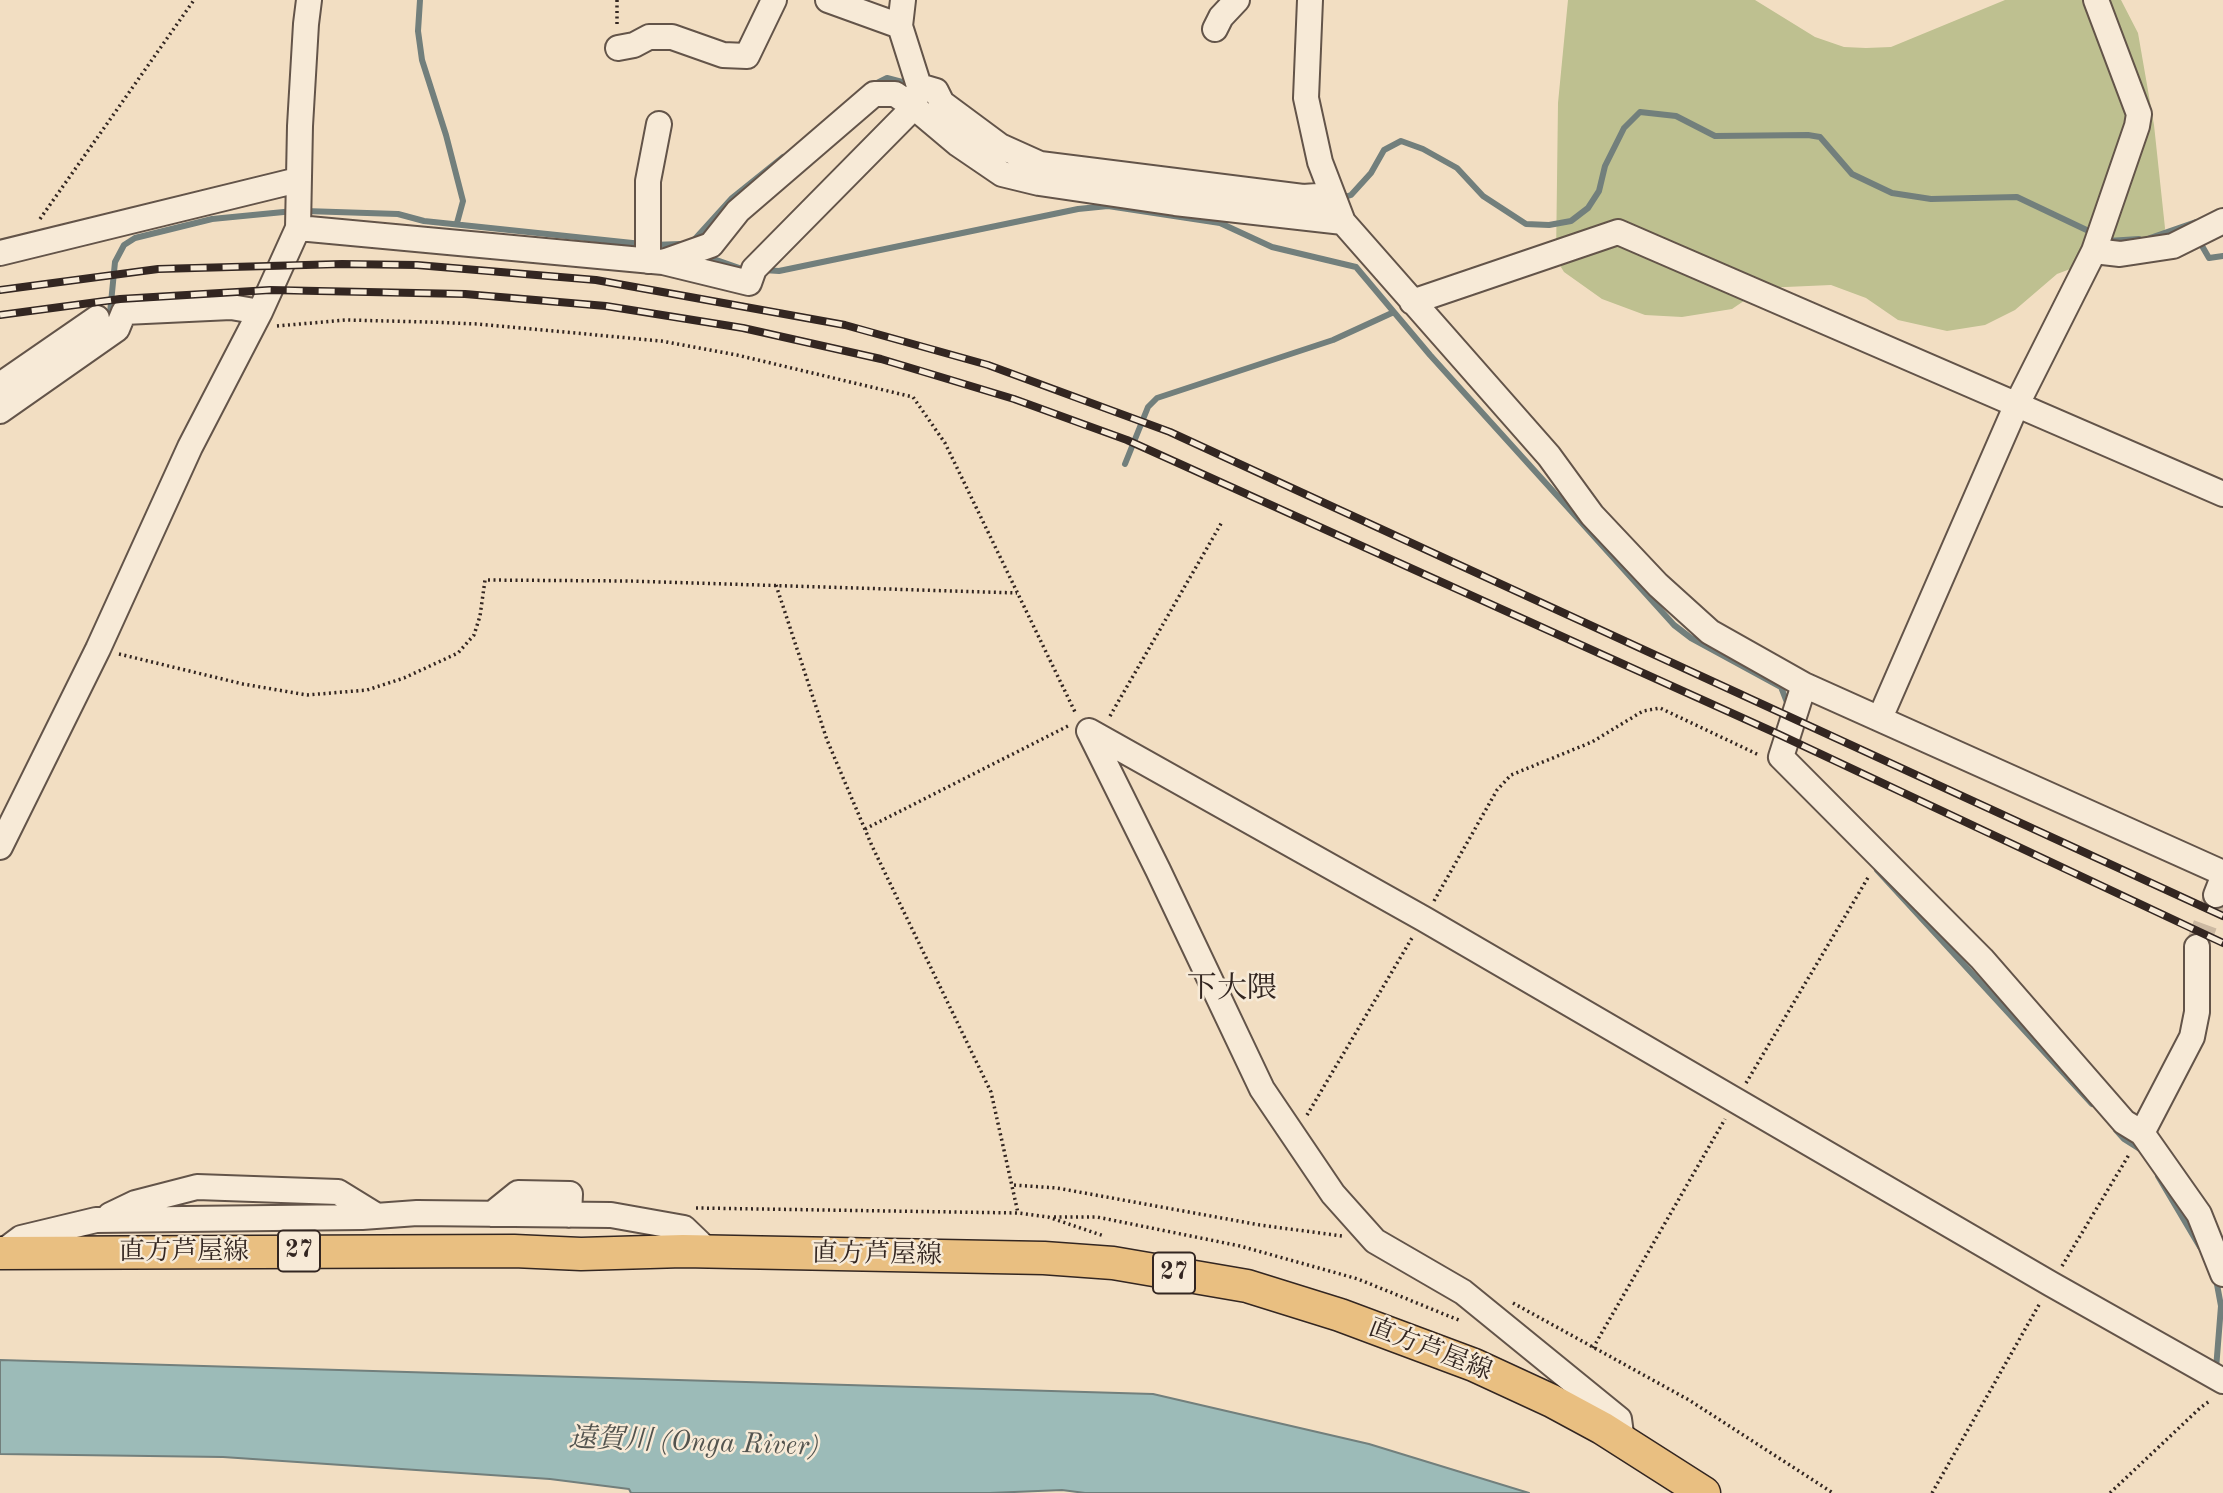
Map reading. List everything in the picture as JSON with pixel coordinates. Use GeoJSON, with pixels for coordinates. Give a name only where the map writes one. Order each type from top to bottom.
{"type":"FeatureCollection","features":[{"type":"Feature","properties":{"kind":"main road","name":"直方芦屋線"},"geometry":{"type":"LineString","coordinates":[[1,1253],[709,1252],[1044,1258],[1113,1264],[1247,1286],[1340,1315],[1474,1366],[1552,1401],[1704,1493]]}},
{"type":"Feature","properties":{"kind":"street"},"geometry":{"type":"LineString","coordinates":[[0,848],[98,649],[190,447],[254,323],[298,205],[309,0]]}},
{"type":"Feature","properties":{"kind":"street"},"geometry":{"type":"LineString","coordinates":[[618,48],[634,46],[649,37],[673,37],[723,55],[747,56],[774,0]]}},
{"type":"Feature","properties":{"kind":"street"},"geometry":{"type":"LineString","coordinates":[[828,0],[900,26]]}},
{"type":"Feature","properties":{"kind":"street"},"geometry":{"type":"LineString","coordinates":[[903,0],[900,26],[917,97]]}},
{"type":"Feature","properties":{"kind":"street"},"geometry":{"type":"LineString","coordinates":[[1215,29],[1221,17],[1237,0]]}},
{"type":"Feature","properties":{"kind":"street"},"geometry":{"type":"LineString","coordinates":[[1310,0],[1306,97],[1320,162],[1343,222],[1549,456],[1592,516],[1658,585],[1710,632],[1804,685],[1880,718],[2221,882]]}},
{"type":"Feature","properties":{"kind":"street"},"geometry":{"type":"LineString","coordinates":[[1880,718],[2017,404],[2094,251],[2137,126],[2139,114],[2096,0]]}},
{"type":"Feature","properties":{"kind":"street"},"geometry":{"type":"LineString","coordinates":[[656,261],[711,245],[738,211],[874,94],[917,97],[936,91],[942,103],[1000,146],[1040,164],[1124,185],[1343,222]]}},
{"type":"Feature","properties":{"kind":"street"},"geometry":{"type":"LineString","coordinates":[[0,253],[33,245],[298,205],[656,261],[750,283],[754,269],[917,97]]}},
{"type":"Feature","properties":{"kind":"street"},"geometry":{"type":"LineString","coordinates":[[656,261],[648,181],[659,124]]}},
{"type":"Feature","properties":{"kind":"street"},"geometry":{"type":"LineString","coordinates":[[1124,185],[1303,197],[1332,195]]}},
{"type":"Feature","properties":{"kind":"street"},"geometry":{"type":"LineString","coordinates":[[2094,251],[2120,254],[2173,246],[2223,221]]}},
{"type":"Feature","properties":{"kind":"street"},"geometry":{"type":"LineString","coordinates":[[1412,302],[1618,232],[2223,494]]}},
{"type":"Feature","properties":{"kind":"street"},"geometry":{"type":"LineString","coordinates":[[0,411],[117,329],[124,312],[231,307],[254,323]]}},
{"type":"Feature","properties":{"kind":"street"},"geometry":{"type":"LineString","coordinates":[[0,385],[97,318]]}},
{"type":"Feature","properties":{"kind":"street"},"geometry":{"type":"LineString","coordinates":[[1804,685],[1781,757],[1982,959],[2124,1122],[2142,1133],[2199,1214],[2223,1274]]}},
{"type":"Feature","properties":{"kind":"street"},"geometry":{"type":"LineString","coordinates":[[1622,1441],[1619,1419],[1463,1292],[1375,1241],[1333,1194],[1262,1089],[1089,731],[1424,919],[2051,1284],[2219,1389]]}},
{"type":"Feature","properties":{"kind":"street"},"geometry":{"type":"LineString","coordinates":[[2142,1133],[2192,1037],[2197,1012],[2197,947]]}},
{"type":"Feature","properties":{"kind":"street"},"geometry":{"type":"LineString","coordinates":[[1,1253],[20,1238],[100,1220],[377,1216],[416,1213],[611,1215],[684,1228],[709,1252]]}},
{"type":"Feature","properties":{"kind":"path"},"geometry":{"type":"LineString","coordinates":[[33,245],[33,230],[194,0]]}},
{"type":"Feature","properties":{"kind":"path"},"geometry":{"type":"LineString","coordinates":[[254,323],[346,320],[478,324],[661,341],[737,355],[913,397],[945,443],[1079,720],[865,829]]}},
{"type":"Feature","properties":{"kind":"path"},"geometry":{"type":"LineString","coordinates":[[1099,736],[1222,522]]}},
{"type":"Feature","properties":{"kind":"path"},"geometry":{"type":"LineString","coordinates":[[98,649],[243,684],[307,695],[367,690],[404,678],[458,653],[474,635],[480,616],[485,580],[629,581],[1017,593]]}},
{"type":"Feature","properties":{"kind":"path"},"geometry":{"type":"LineString","coordinates":[[776,585],[827,740],[865,829],[991,1092],[1018,1213]]}},
{"type":"Feature","properties":{"kind":"path"},"geometry":{"type":"LineString","coordinates":[[1294,1138],[1497,790],[1511,775],[1592,742],[1643,711],[1660,708],[1764,758],[1781,757]]}},
{"type":"Feature","properties":{"kind":"path"},"geometry":{"type":"LineString","coordinates":[[1932,1493],[2051,1284],[2142,1133]]}},
{"type":"Feature","properties":{"kind":"path"},"geometry":{"type":"LineString","coordinates":[[1013,1185],[1082,1192],[1260,1225],[1375,1241]]}},
{"type":"Feature","properties":{"kind":"path"},"geometry":{"type":"LineString","coordinates":[[691,1208],[1018,1213],[1048,1217],[1097,1217],[1240,1246],[1358,1279],[1468,1324]]}},
{"type":"Feature","properties":{"kind":"path"},"geometry":{"type":"LineString","coordinates":[[1048,1217],[1109,1238]]}},
{"type":"Feature","properties":{"kind":"path"},"geometry":{"type":"LineString","coordinates":[[1593,1348],[1689,1400],[1833,1493]]}},
{"type":"Feature","properties":{"kind":"path"},"geometry":{"type":"LineString","coordinates":[[2110,1493],[2219,1389]]}},
{"type":"Feature","properties":{"kind":"green space"},"geometry":{"type":"Polygon","coordinates":[[[1568,0],[1755,0],[1815,37],[1844,47],[1866,48],[1891,47],[2005,0],[2121,0],[2138,33],[2154,125],[2165,228],[2162,250],[2086,263],[2057,274],[2015,310],[1985,325],[1947,331],[1898,320],[1866,298],[1831,285],[1763,288],[1732,309],[1682,317],[1645,315],[1602,299],[1564,272],[1556,259],[1558,103],[1568,0]]]}},
{"type":"Feature","properties":{"kind":"water","name":"遠賀川 (Onga River)"},"geometry":{"type":"Polygon","coordinates":[[[0,1360],[1153,1394],[1369,1444],[1529,1493],[1085,1493],[1062,1490],[990,1493],[631,1493],[629,1489],[550,1479],[223,1457],[0,1454],[0,1360]]]}},
{"type":"Feature","properties":{"kind":"waterway"},"geometry":{"type":"LineString","coordinates":[[420,0],[418,31],[422,60],[446,135],[463,201],[457,223]]}},
{"type":"Feature","properties":{"kind":"waterway"},"geometry":{"type":"LineString","coordinates":[[873,85],[887,78],[906,83],[911,88]]}},
{"type":"Feature","properties":{"kind":"waterway"},"geometry":{"type":"LineString","coordinates":[[1338,199],[1351,195],[1371,173],[1384,150],[1401,141],[1423,149],[1457,168],[1483,196],[1526,224],[1549,225],[1571,221],[1588,208],[1599,191],[1605,166],[1624,128],[1640,112],[1676,116],[1715,136],[1820,137],[1852,174],[1892,193],[1931,199],[2017,197],[2095,234]]}},
{"type":"Feature","properties":{"kind":"waterway"},"geometry":{"type":"LineString","coordinates":[[694,240],[732,198],[783,157]]}},
{"type":"Feature","properties":{"kind":"waterway"},"geometry":{"type":"LineString","coordinates":[[763,270],[779,271],[1078,209],[1108,206],[1220,223],[1272,247],[1356,267],[1430,355],[1674,625],[1691,638],[1781,687],[1788,705]]}},
{"type":"Feature","properties":{"kind":"waterway"},"geometry":{"type":"LineString","coordinates":[[103,319],[110,313],[115,262],[124,245],[135,238],[212,219],[294,211]]}},
{"type":"Feature","properties":{"kind":"waterway"},"geometry":{"type":"LineString","coordinates":[[305,211],[398,214],[424,221],[642,244]]}},
{"type":"Feature","properties":{"kind":"waterway"},"geometry":{"type":"LineString","coordinates":[[2150,238],[2196,222]]}},
{"type":"Feature","properties":{"kind":"waterway"},"geometry":{"type":"LineString","coordinates":[[2108,241],[2139,239]]}},
{"type":"Feature","properties":{"kind":"waterway"},"geometry":{"type":"LineString","coordinates":[[2198,239],[2209,258],[2223,256]]}},
{"type":"Feature","properties":{"kind":"waterway"},"geometry":{"type":"LineString","coordinates":[[653,245],[680,244]]}},
{"type":"Feature","properties":{"kind":"waterway"},"geometry":{"type":"LineString","coordinates":[[705,256],[745,270]]}},
{"type":"Feature","properties":{"kind":"waterway"},"geometry":{"type":"LineString","coordinates":[[1125,464],[1148,407],[1157,398],[1333,340],[1394,312]]}},
{"type":"Feature","properties":{"kind":"waterway"},"geometry":{"type":"LineString","coordinates":[[1877,870],[2092,1104]]}},
{"type":"Feature","properties":{"kind":"waterway"},"geometry":{"type":"LineString","coordinates":[[2116,1130],[2124,1139],[2143,1151]]}},
{"type":"Feature","properties":{"kind":"waterway"},"geometry":{"type":"LineString","coordinates":[[2158,1176],[2200,1247]]}},
{"type":"Feature","properties":{"kind":"waterway"},"geometry":{"type":"LineString","coordinates":[[2216,1279],[2221,1306],[2216,1369]]}},
{"type":"Feature","properties":{"kind":"tunnel"},"geometry":{"type":"LineString","coordinates":[[2197,947],[2216,895]]}},
{"type":"Feature","properties":{"kind":"railway"},"geometry":{"type":"LineString","coordinates":[[0,290],[158,269],[342,264],[417,265],[596,280],[845,325],[988,365],[1170,432],[2223,916]]}},
{"type":"Feature","properties":{"kind":"railway"},"geometry":{"type":"LineString","coordinates":[[0,315],[120,299],[270,290],[465,294],[606,306],[743,328],[881,359],[1014,399],[1127,440],[1778,734],[2223,943]]}},
{"type":"Feature","properties":{"kind":"district","name":"下大隈"},"geometry":{"type":"Point","coordinates":[1232,989]}}]}
